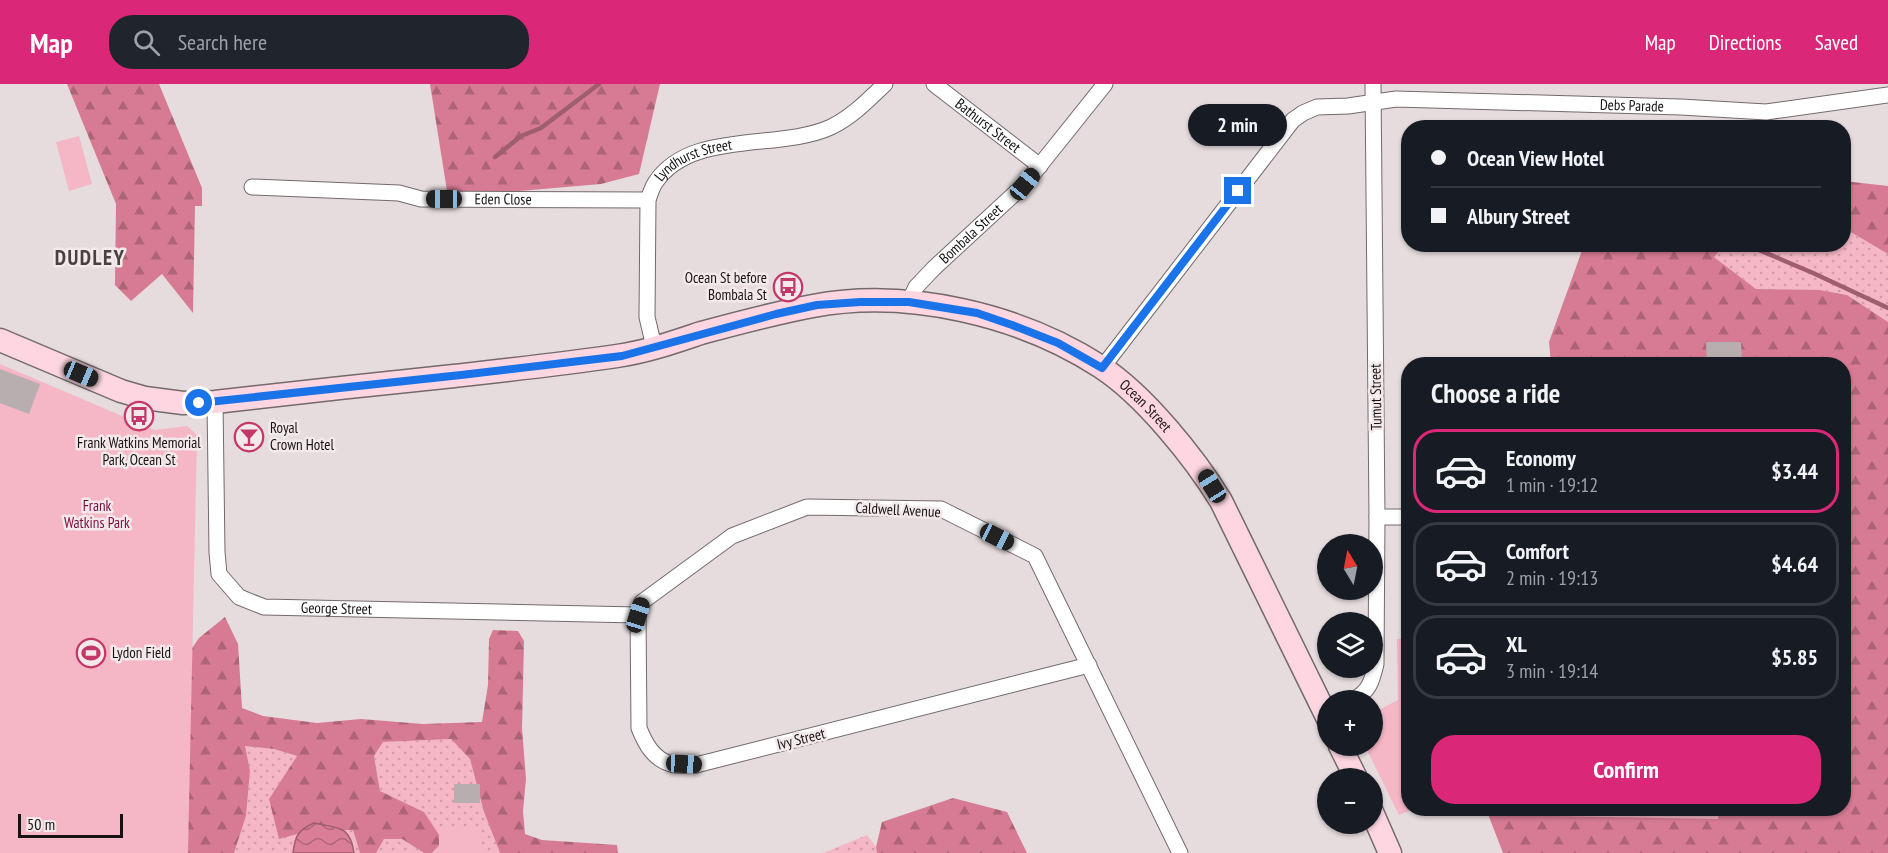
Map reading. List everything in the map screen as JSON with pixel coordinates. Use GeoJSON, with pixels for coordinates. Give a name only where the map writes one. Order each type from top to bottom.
{"type":"FeatureCollection","features":[{"type":"Feature","properties":{"kind":"street","name":"Lyndhurst Street"},"geometry":{"type":"LineString","coordinates":[[654,347],[647,317],[648,200],[655,183],[667,169],[682,158],[704,150],[810,134],[831,127],[850,116],[885,84]]}},
{"type":"Feature","properties":{"kind":"street","name":"Bathurst Street"},"geometry":{"type":"LineString","coordinates":[[934,84],[1040,166]]}},
{"type":"Feature","properties":{"kind":"street","name":"Bombala Street"},"geometry":{"type":"LineString","coordinates":[[909,302],[916,287],[934,268],[1025,184],[1105,84]]}},
{"type":"Feature","properties":{"kind":"street","name":"Tumut Street"},"geometry":{"type":"LineString","coordinates":[[1365,690],[1371,684],[1376,664],[1373,84]]}},
{"type":"Feature","properties":{"kind":"street","name":"Debs Parade"},"geometry":{"type":"LineString","coordinates":[[1102,368],[1293,120],[1317,107],[1348,106],[1396,99],[1766,112],[1888,95]]}},
{"type":"Feature","properties":{"kind":"street","name":"Eden Close"},"geometry":{"type":"LineString","coordinates":[[252,187],[399,192],[421,199],[648,200]]}},
{"type":"Feature","properties":{"kind":"street","name":"Ocean Street"},"geometry":{"type":"LineString","coordinates":[[0,340],[121,391],[145,398],[183,403],[215,402],[622,356],[817,305],[909,302],[977,313],[1058,343],[1102,368],[1147,408],[1203,472],[1221,501],[1317,696]]}},
{"type":"Feature","properties":{"kind":"street","name":"George Street"},"geometry":{"type":"LineString","coordinates":[[215,402],[216,546],[219,574],[239,597],[264,607],[638,615]]}},
{"type":"Feature","properties":{"kind":"street","name":"Caldwell Avenue"},"geometry":{"type":"LineString","coordinates":[[638,615],[642,602],[732,536],[807,507],[941,509],[1035,556],[1180,853]]}},
{"type":"Feature","properties":{"kind":"street"},"geometry":{"type":"LineString","coordinates":[[1377,517],[1401,517]]}},
{"type":"Feature","properties":{"kind":"street","name":"Ivy Street"},"geometry":{"type":"LineString","coordinates":[[638,615],[639,728],[645,744],[656,756],[671,764],[696,765],[1089,665]]}},
{"type":"Feature","properties":{"kind":"street"},"geometry":{"type":"LineString","coordinates":[[1382,834],[1390,853]]}},
{"type":"Feature","properties":{"kind":"green space"},"geometry":{"type":"Polygon","coordinates":[[[67,84],[159,84],[202,188],[202,206],[195,206],[193,313],[162,274],[131,301],[115,285],[116,204],[67,84]]]}},
{"type":"Feature","properties":{"kind":"green space"},"geometry":{"type":"Polygon","coordinates":[[[430,84],[660,84],[639,174],[601,184],[448,197],[430,84]]]}},
{"type":"Feature","properties":{"kind":"green space"},"geometry":{"type":"Polygon","coordinates":[[[79,136],[92,184],[69,191],[56,142],[79,136]]]}},
{"type":"Feature","properties":{"kind":"green space"},"geometry":{"type":"Polygon","coordinates":[[[1851,182],[1888,186],[1888,254],[1851,232],[1851,182]]]}},
{"type":"Feature","properties":{"kind":"green space"},"geometry":{"type":"Polygon","coordinates":[[[1851,232],[1888,254],[1888,322],[1847,295],[1820,290],[1756,289],[1714,257],[1719,252],[1851,252],[1851,232]]]}},
{"type":"Feature","properties":{"kind":"green space"},"geometry":{"type":"Polygon","coordinates":[[[1581,252],[1719,252],[1714,257],[1756,289],[1820,290],[1847,295],[1888,322],[1888,853],[1503,853],[1489,816],[1851,816],[1851,357],[1550,357],[1549,342],[1581,252]]]}},
{"type":"Feature","properties":{"kind":"green space","name":"Frank Watkins Park"},"geometry":{"type":"Polygon","coordinates":[[[0,364],[155,430],[187,426],[197,435],[188,853],[0,853],[0,364]]]}},
{"type":"Feature","properties":{"kind":"green space"},"geometry":{"type":"Polygon","coordinates":[[[225,617],[238,644],[242,708],[263,716],[317,723],[361,719],[423,724],[482,722],[488,685],[489,639],[493,630],[518,631],[524,641],[522,728],[526,779],[523,811],[525,834],[542,840],[617,845],[618,853],[500,853],[484,812],[470,759],[451,739],[383,742],[374,756],[380,791],[424,812],[443,841],[432,853],[424,853],[402,839],[384,839],[376,853],[360,853],[353,830],[312,830],[279,839],[269,799],[297,756],[274,749],[245,746],[250,771],[246,816],[234,853],[178,853],[181,664],[199,638],[225,617]]]}},
{"type":"Feature","properties":{"kind":"green space"},"geometry":{"type":"Polygon","coordinates":[[[1397,639],[1401,639],[1401,814],[1399,815],[1383,783],[1383,768],[1376,768],[1370,756],[1383,756],[1383,708],[1398,700],[1397,639]]]}},
{"type":"Feature","properties":{"kind":"green space"},"geometry":{"type":"Polygon","coordinates":[[[451,739],[470,759],[484,812],[500,853],[432,853],[442,842],[424,812],[380,791],[374,756],[383,742],[451,739]]]}},
{"type":"Feature","properties":{"kind":"green space"},"geometry":{"type":"Polygon","coordinates":[[[244,746],[274,749],[297,756],[269,799],[312,830],[353,830],[360,853],[234,853],[246,816],[250,771],[244,746]]]}},
{"type":"Feature","properties":{"kind":"green space"},"geometry":{"type":"Polygon","coordinates":[[[953,798],[1007,812],[1027,853],[877,853],[876,847],[882,822],[953,798]]]}},
{"type":"Feature","properties":{"kind":"green space"},"geometry":{"type":"Polygon","coordinates":[[[1552,816],[1718,816],[1718,819],[1552,816]]]}},
{"type":"Feature","properties":{"kind":"green space"},"geometry":{"type":"Polygon","coordinates":[[[439,827],[479,827],[479,853],[439,853],[439,827]]]}},
{"type":"Feature","properties":{"kind":"green space"},"geometry":{"type":"Polygon","coordinates":[[[867,835],[876,847],[877,853],[823,853],[867,835]]]}},
{"type":"Feature","properties":{"kind":"green space"},"geometry":{"type":"Polygon","coordinates":[[[384,839],[402,839],[424,853],[376,853],[384,839]]]}},
{"type":"Feature","properties":{"kind":"water"},"geometry":{"type":"Polygon","coordinates":[[[314,823],[342,829],[349,837],[354,853],[293,853],[298,834],[314,823]]]}},
{"type":"Feature","properties":{"kind":"building"},"geometry":{"type":"Polygon","coordinates":[[[1706,342],[1741,342],[1742,357],[1707,357],[1706,342]]]}},
{"type":"Feature","properties":{"kind":"building"},"geometry":{"type":"Polygon","coordinates":[[[0,369],[40,384],[29,414],[0,403],[0,369]]]}},
{"type":"Feature","properties":{"kind":"building"},"geometry":{"type":"Polygon","coordinates":[[[454,784],[480,784],[480,803],[454,803],[454,784]]]}},
{"type":"Feature","properties":{"kind":"waterway"},"geometry":{"type":"LineString","coordinates":[[495,157],[521,136],[541,128],[599,84]]}},
{"type":"Feature","properties":{"kind":"waterway"},"geometry":{"type":"LineString","coordinates":[[1764,252],[1888,308]]}},
{"type":"Feature","properties":{"kind":"place","name":"Ocean St before Bombala St"},"geometry":{"type":"Point","coordinates":[788,287]}},
{"type":"Feature","properties":{"kind":"place","name":"Frank Watkins Memorial Park, Ocean St"},"geometry":{"type":"Point","coordinates":[139,416]}},
{"type":"Feature","properties":{"kind":"place","name":"Royal Crown Hotel"},"geometry":{"type":"Point","coordinates":[249,437]}},
{"type":"Feature","properties":{"kind":"place","name":"Lydon Field"},"geometry":{"type":"Point","coordinates":[91,653]}},
{"type":"Feature","properties":{"kind":"district","name":"DUDLEY"},"geometry":{"type":"Point","coordinates":[90,258]}},
{"type":"Feature","properties":{"kind":"route"},"geometry":{"type":"LineString","coordinates":[[199,403],[622,356],[776,314],[817,305],[860,302],[909,302],[977,313],[1058,343],[1102,368],[1238,191]]}}]}
